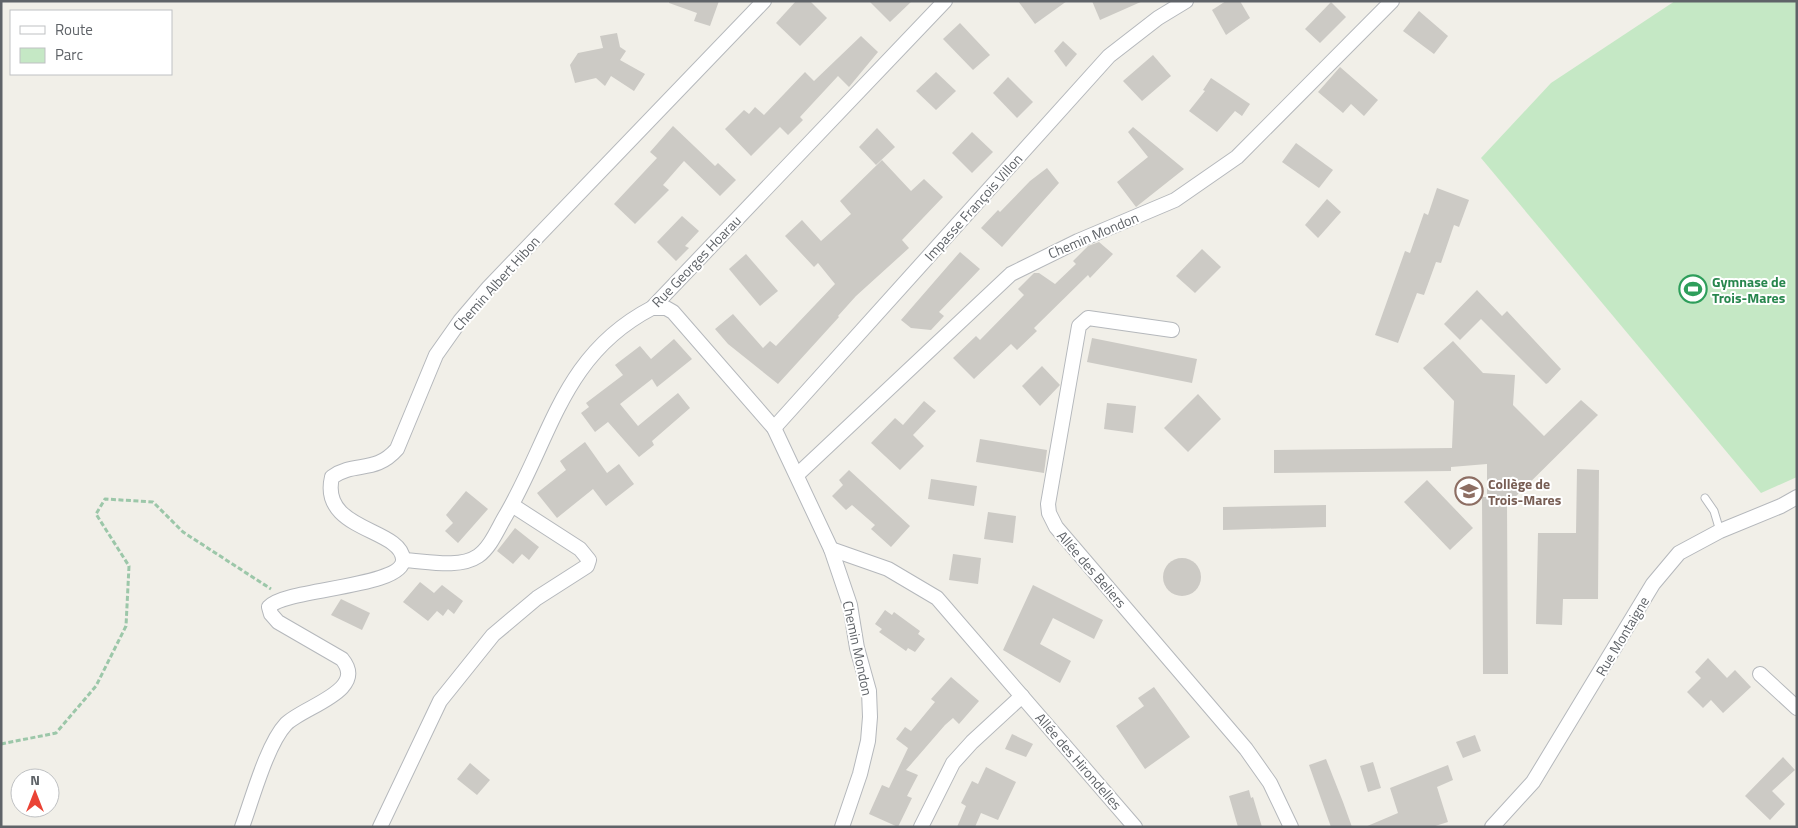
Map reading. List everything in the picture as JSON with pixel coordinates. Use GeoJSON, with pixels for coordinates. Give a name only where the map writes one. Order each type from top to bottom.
{"type":"FeatureCollection","features":[{"type":"Feature","properties":{"kind":"street","name":"Chemin Albert Hibon"},"geometry":{"type":"LineString","coordinates":[[404,560],[402,552],[393,544],[351,521],[340,511],[333,499],[330,486],[332,477],[340,472],[376,465],[388,459],[397,449],[436,356],[460,321],[489,287],[764,1]]}},
{"type":"Feature","properties":{"kind":"street","name":"Rue Georges Hoarau"},"geometry":{"type":"LineString","coordinates":[[404,560],[459,563],[479,556],[487,548],[512,505],[562,398],[581,367],[611,336],[637,316],[652,308],[945,1]]}},
{"type":"Feature","properties":{"kind":"street","name":"Impasse François Villon"},"geometry":{"type":"LineString","coordinates":[[774,428],[1109,56],[1158,18],[1186,1]]}},
{"type":"Feature","properties":{"kind":"street","name":"Chemin Mondon"},"geometry":{"type":"LineString","coordinates":[[797,475],[1011,274],[1078,240],[1175,200],[1238,157],[1392,1]]}},
{"type":"Feature","properties":{"kind":"street","name":"Chemin Mondon"},"geometry":{"type":"LineString","coordinates":[[652,308],[666,308],[673,312],[774,428],[831,549],[850,605],[857,648],[869,691],[868,741],[860,774],[842,827]]}},
{"type":"Feature","properties":{"kind":"street","name":"Allée des Beliers"},"geometry":{"type":"LineString","coordinates":[[1172,330],[1088,318],[1082,321],[1079,326],[1048,504],[1049,513],[1056,527],[1246,749],[1270,783],[1291,827]]}},
{"type":"Feature","properties":{"kind":"street","name":"Rue Montaigne"},"geometry":{"type":"LineString","coordinates":[[1492,827],[1532,782],[1653,584],[1679,554],[1720,531],[1797,497]]}},
{"type":"Feature","properties":{"kind":"street"},"geometry":{"type":"LineString","coordinates":[[380,827],[440,701],[493,635],[537,598],[588,566],[589,560],[580,549],[512,505]]}},
{"type":"Feature","properties":{"kind":"street","name":"Allée des Hirondelles"},"geometry":{"type":"LineString","coordinates":[[831,549],[888,570],[937,598],[1135,827]]}},
{"type":"Feature","properties":{"kind":"street"},"geometry":{"type":"LineString","coordinates":[[242,827],[275,740],[285,726],[299,713],[342,689],[349,676],[348,668],[342,659],[278,622],[271,614],[270,608],[274,602],[286,598],[324,592],[389,575],[401,568],[404,560]]}},
{"type":"Feature","properties":{"kind":"street"},"geometry":{"type":"LineString","coordinates":[[1760,674],[1797,708]]}},
{"type":"Feature","properties":{"kind":"street"},"geometry":{"type":"LineString","coordinates":[[921,827],[953,763],[972,742],[1022,696]]}},
{"type":"Feature","properties":{"kind":"lane"},"geometry":{"type":"LineString","coordinates":[[1705,498],[1714,511],[1720,531]]}},
{"type":"Feature","properties":{"kind":"path"},"geometry":{"type":"LineString","coordinates":[[1,744],[56,733],[96,686],[126,626],[129,566],[96,514],[105,499],[153,502],[184,532],[286,598]]}},
{"type":"Feature","properties":{"kind":"green space","name":"Gymnase de Trois-Mares"},"geometry":{"type":"Polygon","coordinates":[[[1675,1],[1797,1],[1797,477],[1761,493],[1481,158],[1551,83],[1675,1]]]}},
{"type":"Feature","properties":{"kind":"building"},"geometry":{"type":"Polygon","coordinates":[[[669,1],[719,1],[710,26],[694,21],[697,13],[669,3],[669,1]]]}},
{"type":"Feature","properties":{"kind":"building"},"geometry":{"type":"Polygon","coordinates":[[[796,1],[810,1],[827,18],[800,46],[776,23],[796,1]]]}},
{"type":"Feature","properties":{"kind":"building"},"geometry":{"type":"Polygon","coordinates":[[[869,1],[912,1],[890,22],[869,1]]]}},
{"type":"Feature","properties":{"kind":"building"},"geometry":{"type":"Polygon","coordinates":[[[1018,1],[1067,1],[1035,24],[1018,1]]]}},
{"type":"Feature","properties":{"kind":"building"},"geometry":{"type":"Polygon","coordinates":[[[1092,1],[1143,1],[1100,20],[1092,1]]]}},
{"type":"Feature","properties":{"kind":"building"},"geometry":{"type":"Polygon","coordinates":[[[1226,1],[1240,1],[1250,18],[1226,35],[1212,10],[1226,1]]]}},
{"type":"Feature","properties":{"kind":"building"},"geometry":{"type":"Polygon","coordinates":[[[1331,2],[1346,17],[1320,43],[1305,29],[1331,2]]]}},
{"type":"Feature","properties":{"kind":"building"},"geometry":{"type":"Polygon","coordinates":[[[1419,11],[1448,36],[1434,54],[1403,31],[1419,11]]]}},
{"type":"Feature","properties":{"kind":"building"},"geometry":{"type":"Polygon","coordinates":[[[960,23],[990,55],[973,70],[943,39],[960,23]]]}},
{"type":"Feature","properties":{"kind":"building"},"geometry":{"type":"Polygon","coordinates":[[[617,33],[620,47],[626,51],[620,60],[645,74],[634,91],[611,76],[605,86],[596,78],[575,83],[570,65],[578,53],[603,48],[600,36],[617,33]]]}},
{"type":"Feature","properties":{"kind":"building"},"geometry":{"type":"Polygon","coordinates":[[[861,36],[878,52],[849,87],[838,76],[800,117],[803,120],[788,135],[780,127],[751,156],[725,129],[744,110],[749,114],[755,107],[764,115],[805,72],[814,81],[861,36]]]}},
{"type":"Feature","properties":{"kind":"building"},"geometry":{"type":"Polygon","coordinates":[[[1063,41],[1077,54],[1066,67],[1054,51],[1063,41]]]}},
{"type":"Feature","properties":{"kind":"building"},"geometry":{"type":"Polygon","coordinates":[[[1153,55],[1171,76],[1142,101],[1123,81],[1153,55]]]}},
{"type":"Feature","properties":{"kind":"building"},"geometry":{"type":"Polygon","coordinates":[[[1340,67],[1378,100],[1364,116],[1351,104],[1343,113],[1318,92],[1340,67]]]}},
{"type":"Feature","properties":{"kind":"building"},"geometry":{"type":"Polygon","coordinates":[[[936,72],[956,91],[936,110],[916,91],[936,72]]]}},
{"type":"Feature","properties":{"kind":"building"},"geometry":{"type":"Polygon","coordinates":[[[1008,77],[1033,102],[1017,118],[993,93],[1008,77]]]}},
{"type":"Feature","properties":{"kind":"building"},"geometry":{"type":"Polygon","coordinates":[[[1211,78],[1250,104],[1242,116],[1235,111],[1217,132],[1189,111],[1205,91],[1203,90],[1211,78]]]}},
{"type":"Feature","properties":{"kind":"building"},"geometry":{"type":"Polygon","coordinates":[[[673,126],[715,166],[718,163],[736,180],[720,196],[684,161],[663,185],[669,190],[635,224],[614,204],[657,158],[650,152],[673,126]]]}},
{"type":"Feature","properties":{"kind":"building"},"geometry":{"type":"Polygon","coordinates":[[[1133,127],[1184,169],[1136,207],[1117,182],[1148,157],[1128,132],[1133,127]]]}},
{"type":"Feature","properties":{"kind":"building"},"geometry":{"type":"Polygon","coordinates":[[[877,128],[895,147],[876,165],[859,147],[877,128]]]}},
{"type":"Feature","properties":{"kind":"building"},"geometry":{"type":"Polygon","coordinates":[[[972,132],[993,152],[972,173],[952,153],[972,132]]]}},
{"type":"Feature","properties":{"kind":"building"},"geometry":{"type":"Polygon","coordinates":[[[1296,143],[1333,170],[1319,188],[1282,162],[1296,143]]]}},
{"type":"Feature","properties":{"kind":"building"},"geometry":{"type":"Polygon","coordinates":[[[882,160],[911,191],[924,179],[943,197],[902,240],[909,248],[856,296],[778,384],[728,344],[715,329],[733,314],[763,348],[770,341],[776,346],[835,284],[818,263],[814,267],[785,236],[802,220],[821,241],[851,214],[840,201],[882,160]]]}},
{"type":"Feature","properties":{"kind":"building"},"geometry":{"type":"Polygon","coordinates":[[[1047,168],[1059,183],[1002,247],[981,228],[998,210],[1000,212],[1030,181],[1047,168]]]}},
{"type":"Feature","properties":{"kind":"building"},"geometry":{"type":"Polygon","coordinates":[[[1437,188],[1469,200],[1459,227],[1454,225],[1441,263],[1436,262],[1424,295],[1417,293],[1398,343],[1375,335],[1405,251],[1410,253],[1424,213],[1428,215],[1437,188]]]}},
{"type":"Feature","properties":{"kind":"building"},"geometry":{"type":"Polygon","coordinates":[[[1327,199],[1341,212],[1318,238],[1305,225],[1327,199]]]}},
{"type":"Feature","properties":{"kind":"building"},"geometry":{"type":"Polygon","coordinates":[[[682,216],[699,231],[685,246],[689,248],[676,261],[657,242],[682,216]]]}},
{"type":"Feature","properties":{"kind":"building"},"geometry":{"type":"Polygon","coordinates":[[[1099,242],[1113,254],[1090,278],[1088,275],[1034,328],[1037,331],[1017,350],[1011,344],[974,379],[953,358],[976,336],[980,340],[1024,295],[1018,289],[1034,273],[1039,273],[1055,284],[1076,264],[1073,261],[1088,246],[1099,242]]]}},
{"type":"Feature","properties":{"kind":"building"},"geometry":{"type":"Polygon","coordinates":[[[1202,249],[1221,267],[1195,293],[1176,276],[1202,249]]]}},
{"type":"Feature","properties":{"kind":"building"},"geometry":{"type":"Polygon","coordinates":[[[960,252],[980,269],[939,312],[944,316],[931,330],[911,328],[901,320],[960,252]]]}},
{"type":"Feature","properties":{"kind":"building"},"geometry":{"type":"Polygon","coordinates":[[[746,254],[778,291],[760,306],[729,269],[746,254]]]}},
{"type":"Feature","properties":{"kind":"building"},"geometry":{"type":"Polygon","coordinates":[[[1477,290],[1502,316],[1507,311],[1561,369],[1548,383],[1546,384],[1481,319],[1460,340],[1444,324],[1477,290]]]}},
{"type":"Feature","properties":{"kind":"building"},"geometry":{"type":"Polygon","coordinates":[[[1092,338],[1197,359],[1192,383],[1087,362],[1092,338]]]}},
{"type":"Feature","properties":{"kind":"building"},"geometry":{"type":"Polygon","coordinates":[[[674,339],[692,359],[657,387],[652,379],[620,404],[638,426],[678,393],[690,408],[652,441],[654,445],[639,457],[608,422],[595,432],[581,413],[589,407],[586,403],[623,375],[615,365],[640,346],[651,359],[674,339]]]}},
{"type":"Feature","properties":{"kind":"building"},"geometry":{"type":"Polygon","coordinates":[[[1453,341],[1483,373],[1515,375],[1513,405],[1544,436],[1581,400],[1598,415],[1507,505],[1508,674],[1483,674],[1482,497],[1487,497],[1487,464],[1451,467],[1451,471],[1274,473],[1274,450],[1452,448],[1454,401],[1423,368],[1453,341]]]}},
{"type":"Feature","properties":{"kind":"building"},"geometry":{"type":"Polygon","coordinates":[[[1042,366],[1060,385],[1040,406],[1022,386],[1042,366]]]}},
{"type":"Feature","properties":{"kind":"building"},"geometry":{"type":"Polygon","coordinates":[[[1198,394],[1221,419],[1188,452],[1164,428],[1198,394]]]}},
{"type":"Feature","properties":{"kind":"building"},"geometry":{"type":"Polygon","coordinates":[[[924,401],[936,411],[913,435],[924,446],[900,470],[871,443],[895,418],[903,425],[924,401]]]}},
{"type":"Feature","properties":{"kind":"building"},"geometry":{"type":"Polygon","coordinates":[[[1107,403],[1136,406],[1133,433],[1104,429],[1107,403]]]}},
{"type":"Feature","properties":{"kind":"building"},"geometry":{"type":"Polygon","coordinates":[[[980,439],[1047,450],[1044,473],[976,462],[980,439]]]}},
{"type":"Feature","properties":{"kind":"building"},"geometry":{"type":"Polygon","coordinates":[[[585,442],[607,473],[619,464],[634,484],[606,506],[593,489],[557,518],[537,493],[566,470],[560,461],[585,442]]]}},
{"type":"Feature","properties":{"kind":"building"},"geometry":{"type":"Polygon","coordinates":[[[1577,469],[1599,470],[1598,599],[1563,599],[1562,625],[1536,624],[1538,533],[1576,533],[1577,469]]]}},
{"type":"Feature","properties":{"kind":"building"},"geometry":{"type":"Polygon","coordinates":[[[849,470],[910,526],[891,547],[871,529],[875,525],[852,505],[846,510],[832,496],[843,485],[839,480],[849,470]]]}},
{"type":"Feature","properties":{"kind":"building"},"geometry":{"type":"Polygon","coordinates":[[[931,479],[977,486],[974,506],[928,499],[931,479]]]}},
{"type":"Feature","properties":{"kind":"building"},"geometry":{"type":"Polygon","coordinates":[[[1427,480],[1473,528],[1450,550],[1404,502],[1427,480]]]}},
{"type":"Feature","properties":{"kind":"building"},"geometry":{"type":"Polygon","coordinates":[[[466,491],[488,509],[458,543],[445,531],[453,523],[446,515],[466,491]]]}},
{"type":"Feature","properties":{"kind":"building"},"geometry":{"type":"Polygon","coordinates":[[[1326,505],[1326,527],[1223,530],[1223,507],[1326,505]]]}},
{"type":"Feature","properties":{"kind":"building"},"geometry":{"type":"Polygon","coordinates":[[[988,512],[1016,516],[1013,543],[984,539],[988,512]]]}},
{"type":"Feature","properties":{"kind":"building"},"geometry":{"type":"Polygon","coordinates":[[[515,528],[539,547],[529,560],[522,554],[513,564],[497,551],[515,528]]]}},
{"type":"Feature","properties":{"kind":"building"},"geometry":{"type":"Polygon","coordinates":[[[953,554],[981,558],[978,584],[949,580],[953,554]]]}},
{"type":"Feature","properties":{"kind":"building"},"geometry":{"type":"Polygon","coordinates":[[[1182,558],[1196,563],[1201,577],[1196,591],[1182,596],[1168,591],[1163,577],[1168,563],[1182,558]]]}},
{"type":"Feature","properties":{"kind":"building"},"geometry":{"type":"Polygon","coordinates":[[[420,582],[434,593],[442,585],[463,601],[454,614],[448,609],[443,616],[437,611],[428,621],[403,602],[420,582]]]}},
{"type":"Feature","properties":{"kind":"building"},"geometry":{"type":"Polygon","coordinates":[[[1033,585],[1103,620],[1094,639],[1053,618],[1040,644],[1071,661],[1060,683],[1003,650],[1033,585]]]}},
{"type":"Feature","properties":{"kind":"building"},"geometry":{"type":"Polygon","coordinates":[[[341,599],[370,613],[362,630],[331,615],[341,599]]]}},
{"type":"Feature","properties":{"kind":"building"},"geometry":{"type":"Polygon","coordinates":[[[885,610],[892,615],[894,612],[920,631],[918,634],[925,639],[915,652],[908,648],[906,651],[879,632],[882,629],[875,624],[885,610]]]}},
{"type":"Feature","properties":{"kind":"building"},"geometry":{"type":"Polygon","coordinates":[[[1708,658],[1727,678],[1735,670],[1751,687],[1723,713],[1711,700],[1703,708],[1687,692],[1701,678],[1695,672],[1708,658]]]}},
{"type":"Feature","properties":{"kind":"building"},"geometry":{"type":"Polygon","coordinates":[[[951,677],[979,701],[959,724],[953,718],[945,725],[906,770],[918,775],[907,796],[912,798],[898,827],[869,814],[882,785],[889,788],[908,748],[896,739],[905,727],[911,731],[935,702],[931,699],[951,677]]]}},
{"type":"Feature","properties":{"kind":"building"},"geometry":{"type":"Polygon","coordinates":[[[1154,687],[1190,737],[1145,769],[1116,726],[1144,706],[1138,698],[1154,687]]]}},
{"type":"Feature","properties":{"kind":"building"},"geometry":{"type":"Polygon","coordinates":[[[1012,734],[1033,744],[1026,757],[1005,749],[1012,734]]]}},
{"type":"Feature","properties":{"kind":"building"},"geometry":{"type":"Polygon","coordinates":[[[1475,735],[1481,751],[1463,758],[1456,742],[1475,735]]]}},
{"type":"Feature","properties":{"kind":"building"},"geometry":{"type":"Polygon","coordinates":[[[1783,757],[1795,770],[1772,791],[1785,804],[1770,820],[1745,796],[1783,757]]]}},
{"type":"Feature","properties":{"kind":"building"},"geometry":{"type":"Polygon","coordinates":[[[1326,759],[1352,827],[1331,827],[1309,765],[1326,759]]]}},
{"type":"Feature","properties":{"kind":"building"},"geometry":{"type":"Polygon","coordinates":[[[1373,762],[1381,788],[1368,792],[1360,766],[1373,762]]]}},
{"type":"Feature","properties":{"kind":"building"},"geometry":{"type":"Polygon","coordinates":[[[470,763],[490,780],[477,795],[457,779],[470,763]]]}},
{"type":"Feature","properties":{"kind":"building"},"geometry":{"type":"Polygon","coordinates":[[[1448,765],[1453,780],[1437,787],[1448,822],[1432,827],[1365,827],[1398,813],[1390,788],[1448,765]]]}},
{"type":"Feature","properties":{"kind":"building"},"geometry":{"type":"Polygon","coordinates":[[[986,767],[1016,782],[998,820],[981,813],[975,827],[957,827],[966,806],[961,803],[972,781],[978,784],[986,767]]]}},
{"type":"Feature","properties":{"kind":"building"},"geometry":{"type":"Polygon","coordinates":[[[1249,790],[1262,827],[1238,827],[1229,796],[1249,790]]]}},
{"type":"Feature","properties":{"kind":"place","name":"Gymnase de Trois-Mares"},"geometry":{"type":"Point","coordinates":[1693,289]}},
{"type":"Feature","properties":{"kind":"place","name":"Collège de Trois-Mares"},"geometry":{"type":"Point","coordinates":[1469,491]}}]}
